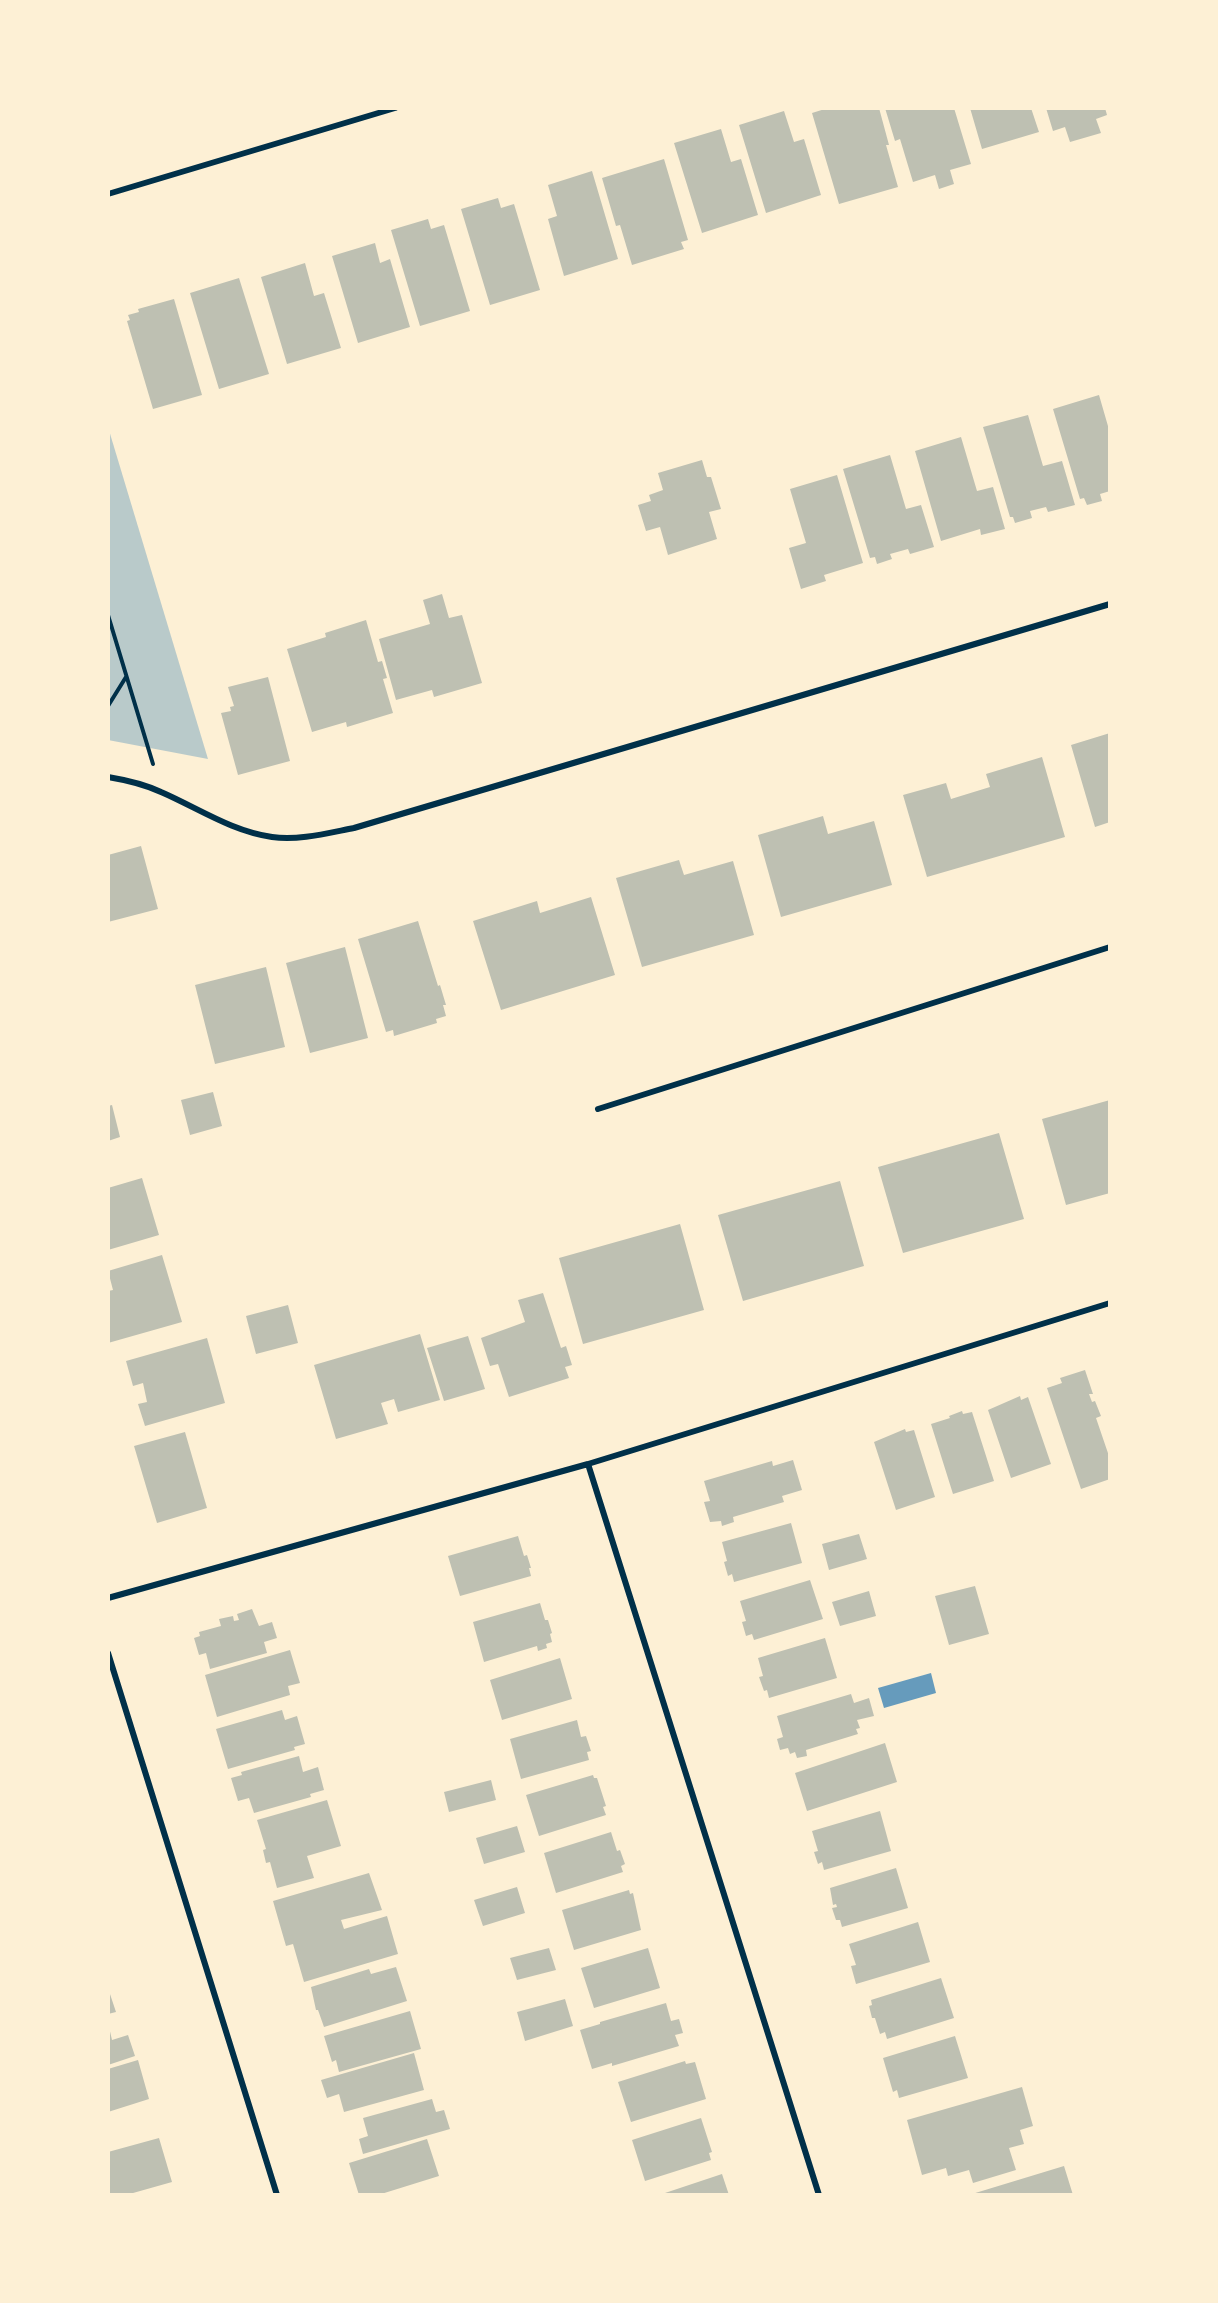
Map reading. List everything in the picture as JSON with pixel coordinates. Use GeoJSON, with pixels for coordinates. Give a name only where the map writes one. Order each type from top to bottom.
{"type":"FeatureCollection","features":[{"type":"Feature","properties":{"kind":"street"},"geometry":{"type":"LineString","coordinates":[[108,194],[394,108]]}},
{"type":"Feature","properties":{"kind":"street"},"geometry":{"type":"LineString","coordinates":[[108,777],[161,791],[233,827],[273,837],[320,835],[354,828],[1110,604]]}},
{"type":"Feature","properties":{"kind":"street"},"geometry":{"type":"LineString","coordinates":[[598,1109],[1110,947]]}},
{"type":"Feature","properties":{"kind":"street"},"geometry":{"type":"LineString","coordinates":[[108,1598],[588,1464],[1110,1303]]}},
{"type":"Feature","properties":{"kind":"street"},"geometry":{"type":"LineString","coordinates":[[588,1464],[819,2195]]}},
{"type":"Feature","properties":{"kind":"street"},"geometry":{"type":"LineString","coordinates":[[108,1653],[277,2195]]}},
{"type":"Feature","properties":{"kind":"path"},"geometry":{"type":"LineString","coordinates":[[108,615],[161,791]]}},
{"type":"Feature","properties":{"kind":"path"},"geometry":{"type":"LineString","coordinates":[[108,706],[126,677]]}},
{"type":"Feature","properties":{"kind":"shaded area"},"geometry":{"type":"Polygon","coordinates":[[[108,427],[208,759],[108,740],[108,427]]]}},
{"type":"Feature","properties":{"kind":"water"},"geometry":{"type":"Polygon","coordinates":[[[931,1673],[936,1693],[884,1708],[878,1688],[931,1673]]]}},
{"type":"Feature","properties":{"kind":"building"},"geometry":{"type":"Polygon","coordinates":[[[828,108],[879,108],[889,145],[886,145],[898,187],[839,204],[812,113],[828,108]]]}},
{"type":"Feature","properties":{"kind":"building"},"geometry":{"type":"Polygon","coordinates":[[[885,108],[954,108],[971,164],[950,170],[954,184],[939,189],[935,175],[913,182],[900,139],[895,141],[885,108]]]}},
{"type":"Feature","properties":{"kind":"building"},"geometry":{"type":"Polygon","coordinates":[[[970,108],[1031,108],[1039,132],[982,149],[970,108]]]}},
{"type":"Feature","properties":{"kind":"building"},"geometry":{"type":"Polygon","coordinates":[[[1046,108],[1105,108],[1107,115],[1096,119],[1101,133],[1070,142],[1065,127],[1053,131],[1046,108]]]}},
{"type":"Feature","properties":{"kind":"building"},"geometry":{"type":"Polygon","coordinates":[[[784,111],[794,142],[804,139],[821,195],[766,213],[739,125],[784,111]]]}},
{"type":"Feature","properties":{"kind":"building"},"geometry":{"type":"Polygon","coordinates":[[[721,129],[731,162],[741,159],[758,215],[702,233],[674,143],[721,129]]]}},
{"type":"Feature","properties":{"kind":"building"},"geometry":{"type":"Polygon","coordinates":[[[664,159],[688,240],[681,242],[684,249],[632,265],[620,225],[616,226],[602,178],[664,159]]]}},
{"type":"Feature","properties":{"kind":"building"},"geometry":{"type":"Polygon","coordinates":[[[592,171],[618,259],[564,276],[548,219],[557,216],[548,185],[592,171]]]}},
{"type":"Feature","properties":{"kind":"building"},"geometry":{"type":"Polygon","coordinates":[[[498,198],[501,208],[514,204],[540,290],[490,305],[461,209],[498,198]]]}},
{"type":"Feature","properties":{"kind":"building"},"geometry":{"type":"Polygon","coordinates":[[[428,219],[431,229],[444,225],[470,311],[420,326],[391,230],[428,219]]]}},
{"type":"Feature","properties":{"kind":"building"},"geometry":{"type":"Polygon","coordinates":[[[375,243],[380,263],[390,259],[410,327],[358,343],[332,256],[375,243]]]}},
{"type":"Feature","properties":{"kind":"building"},"geometry":{"type":"Polygon","coordinates":[[[305,263],[314,296],[324,293],[341,348],[287,364],[261,277],[305,263]]]}},
{"type":"Feature","properties":{"kind":"building"},"geometry":{"type":"Polygon","coordinates":[[[239,278],[269,374],[219,389],[190,293],[239,278]]]}},
{"type":"Feature","properties":{"kind":"building"},"geometry":{"type":"Polygon","coordinates":[[[174,299],[202,395],[153,409],[127,321],[130,320],[128,315],[139,312],[138,309],[174,299]]]}},
{"type":"Feature","properties":{"kind":"building"},"geometry":{"type":"Polygon","coordinates":[[[1099,395],[1110,433],[1110,491],[1100,494],[1102,501],[1087,505],[1084,498],[1080,499],[1053,409],[1099,395]]]}},
{"type":"Feature","properties":{"kind":"building"},"geometry":{"type":"Polygon","coordinates":[[[1028,415],[1043,466],[1062,461],[1075,505],[1048,512],[1046,507],[1030,511],[1032,518],[1015,523],[1013,517],[1010,517],[983,427],[1028,415]]]}},
{"type":"Feature","properties":{"kind":"building"},"geometry":{"type":"Polygon","coordinates":[[[961,437],[977,491],[993,487],[1005,529],[981,535],[980,529],[941,541],[915,451],[961,437]]]}},
{"type":"Feature","properties":{"kind":"building"},"geometry":{"type":"Polygon","coordinates":[[[890,455],[906,509],[921,505],[934,547],[910,554],[908,549],[890,554],[892,559],[877,564],[875,557],[870,558],[843,469],[890,455]]]}},
{"type":"Feature","properties":{"kind":"building"},"geometry":{"type":"Polygon","coordinates":[[[702,460],[707,477],[711,477],[721,509],[709,512],[717,539],[668,555],[660,527],[646,531],[638,505],[651,501],[649,495],[663,490],[658,473],[702,460]]]}},
{"type":"Feature","properties":{"kind":"building"},"geometry":{"type":"Polygon","coordinates":[[[837,475],[863,563],[824,575],[826,581],[801,589],[789,548],[806,543],[790,489],[837,475]]]}},
{"type":"Feature","properties":{"kind":"building"},"geometry":{"type":"Polygon","coordinates":[[[442,594],[449,618],[462,615],[482,683],[434,697],[432,690],[396,700],[379,639],[430,624],[423,600],[442,594]]]}},
{"type":"Feature","properties":{"kind":"building"},"geometry":{"type":"Polygon","coordinates":[[[366,620],[378,662],[382,661],[387,678],[383,679],[393,713],[347,727],[346,722],[312,732],[287,649],[326,637],[325,633],[366,620]]]}},
{"type":"Feature","properties":{"kind":"building"},"geometry":{"type":"Polygon","coordinates":[[[268,677],[290,761],[238,775],[221,713],[231,711],[230,707],[234,706],[228,687],[268,677]]]}},
{"type":"Feature","properties":{"kind":"building"},"geometry":{"type":"Polygon","coordinates":[[[1110,733],[1110,822],[1095,827],[1071,745],[1110,733]]]}},
{"type":"Feature","properties":{"kind":"building"},"geometry":{"type":"Polygon","coordinates":[[[1042,757],[1065,837],[927,877],[903,795],[946,783],[951,799],[990,787],[986,774],[1042,757]]]}},
{"type":"Feature","properties":{"kind":"building"},"geometry":{"type":"Polygon","coordinates":[[[823,816],[828,834],[874,821],[892,885],[781,917],[758,835],[823,816]]]}},
{"type":"Feature","properties":{"kind":"building"},"geometry":{"type":"Polygon","coordinates":[[[141,846],[158,909],[108,922],[108,855],[141,846]]]}},
{"type":"Feature","properties":{"kind":"building"},"geometry":{"type":"Polygon","coordinates":[[[679,860],[684,875],[733,861],[754,935],[642,967],[616,878],[679,860]]]}},
{"type":"Feature","properties":{"kind":"building"},"geometry":{"type":"Polygon","coordinates":[[[591,897],[615,975],[501,1010],[473,921],[537,901],[540,913],[591,897]]]}},
{"type":"Feature","properties":{"kind":"building"},"geometry":{"type":"Polygon","coordinates":[[[418,921],[446,1005],[443,1005],[446,1016],[436,1019],[437,1023],[394,1036],[393,1030],[386,1032],[358,939],[418,921]]]}},
{"type":"Feature","properties":{"kind":"building"},"geometry":{"type":"Polygon","coordinates":[[[345,947],[368,1038],[310,1053],[286,963],[345,947]]]}},
{"type":"Feature","properties":{"kind":"building"},"geometry":{"type":"Polygon","coordinates":[[[266,967],[285,1047],[215,1064],[195,985],[266,967]]]}},
{"type":"Feature","properties":{"kind":"building"},"geometry":{"type":"Polygon","coordinates":[[[213,1092],[222,1126],[190,1135],[181,1100],[213,1092]]]}},
{"type":"Feature","properties":{"kind":"building"},"geometry":{"type":"Polygon","coordinates":[[[1110,1100],[1110,1193],[1066,1205],[1042,1119],[1110,1100]]]}},
{"type":"Feature","properties":{"kind":"building"},"geometry":{"type":"Polygon","coordinates":[[[112,1105],[120,1137],[108,1141],[108,1106],[112,1105]]]}},
{"type":"Feature","properties":{"kind":"building"},"geometry":{"type":"Polygon","coordinates":[[[999,1133],[1024,1219],[903,1253],[878,1167],[999,1133]]]}},
{"type":"Feature","properties":{"kind":"building"},"geometry":{"type":"Polygon","coordinates":[[[142,1178],[159,1235],[108,1250],[108,1188],[142,1178]]]}},
{"type":"Feature","properties":{"kind":"building"},"geometry":{"type":"Polygon","coordinates":[[[840,1181],[864,1266],[743,1301],[718,1215],[840,1181]]]}},
{"type":"Feature","properties":{"kind":"building"},"geometry":{"type":"Polygon","coordinates":[[[680,1224],[704,1310],[583,1344],[559,1258],[680,1224]]]}},
{"type":"Feature","properties":{"kind":"building"},"geometry":{"type":"Polygon","coordinates":[[[162,1255],[182,1322],[108,1343],[108,1291],[113,1290],[108,1271],[162,1255]]]}},
{"type":"Feature","properties":{"kind":"building"},"geometry":{"type":"Polygon","coordinates":[[[543,1293],[561,1348],[566,1346],[572,1365],[565,1367],[569,1378],[509,1397],[498,1364],[490,1366],[481,1338],[525,1322],[518,1300],[543,1293]]]}},
{"type":"Feature","properties":{"kind":"building"},"geometry":{"type":"Polygon","coordinates":[[[288,1305],[298,1343],[256,1354],[246,1316],[288,1305]]]}},
{"type":"Feature","properties":{"kind":"building"},"geometry":{"type":"Polygon","coordinates":[[[420,1334],[440,1400],[398,1412],[394,1399],[381,1403],[388,1424],[336,1439],[314,1365],[420,1334]]]}},
{"type":"Feature","properties":{"kind":"building"},"geometry":{"type":"Polygon","coordinates":[[[468,1336],[485,1389],[444,1401],[427,1348],[468,1336]]]}},
{"type":"Feature","properties":{"kind":"building"},"geometry":{"type":"Polygon","coordinates":[[[207,1338],[225,1403],[145,1426],[138,1404],[147,1402],[143,1383],[133,1386],[126,1361],[207,1338]]]}},
{"type":"Feature","properties":{"kind":"building"},"geometry":{"type":"Polygon","coordinates":[[[1085,1370],[1093,1394],[1089,1394],[1092,1402],[1095,1401],[1101,1416],[1096,1418],[1110,1459],[1110,1479],[1081,1489],[1047,1388],[1062,1383],[1060,1378],[1085,1370]]]}},
{"type":"Feature","properties":{"kind":"building"},"geometry":{"type":"Polygon","coordinates":[[[1020,1396],[1021,1400],[1028,1397],[1051,1464],[1011,1478],[988,1410],[1020,1396]]]}},
{"type":"Feature","properties":{"kind":"building"},"geometry":{"type":"Polygon","coordinates":[[[962,1411],[963,1414],[972,1412],[994,1481],[953,1494],[931,1424],[950,1418],[949,1416],[962,1411]]]}},
{"type":"Feature","properties":{"kind":"building"},"geometry":{"type":"Polygon","coordinates":[[[905,1429],[906,1432],[914,1430],[935,1497],[896,1510],[874,1442],[905,1429]]]}},
{"type":"Feature","properties":{"kind":"building"},"geometry":{"type":"Polygon","coordinates":[[[185,1432],[207,1508],[157,1523],[134,1446],[185,1432]]]}},
{"type":"Feature","properties":{"kind":"building"},"geometry":{"type":"Polygon","coordinates":[[[793,1460],[802,1490],[782,1496],[784,1502],[733,1517],[734,1522],[722,1526],[721,1521],[710,1522],[704,1502],[710,1501],[704,1481],[772,1461],[773,1466],[793,1460]]]}},
{"type":"Feature","properties":{"kind":"building"},"geometry":{"type":"Polygon","coordinates":[[[791,1523],[802,1563],[734,1582],[732,1574],[728,1576],[722,1542],[791,1523]]]}},
{"type":"Feature","properties":{"kind":"building"},"geometry":{"type":"Polygon","coordinates":[[[859,1534],[867,1559],[829,1570],[822,1544],[859,1534]]]}},
{"type":"Feature","properties":{"kind":"building"},"geometry":{"type":"Polygon","coordinates":[[[518,1536],[524,1556],[527,1555],[531,1576],[460,1596],[448,1556],[518,1536]]]}},
{"type":"Feature","properties":{"kind":"building"},"geometry":{"type":"Polygon","coordinates":[[[810,1580],[823,1619],[754,1640],[752,1634],[746,1636],[742,1622],[746,1621],[740,1601],[810,1580]]]}},
{"type":"Feature","properties":{"kind":"building"},"geometry":{"type":"Polygon","coordinates":[[[975,1586],[989,1634],[949,1645],[935,1596],[975,1586]]]}},
{"type":"Feature","properties":{"kind":"building"},"geometry":{"type":"Polygon","coordinates":[[[869,1591],[876,1616],[840,1626],[832,1602],[869,1591]]]}},
{"type":"Feature","properties":{"kind":"building"},"geometry":{"type":"Polygon","coordinates":[[[540,1603],[552,1633],[550,1634],[552,1642],[546,1644],[547,1648],[538,1651],[537,1646],[484,1662],[473,1622],[540,1603]]]}},
{"type":"Feature","properties":{"kind":"building"},"geometry":{"type":"Polygon","coordinates":[[[252,1609],[259,1626],[272,1622],[277,1638],[264,1642],[267,1653],[210,1669],[206,1653],[199,1655],[194,1638],[200,1636],[199,1632],[221,1626],[219,1619],[233,1616],[234,1621],[239,1620],[237,1614],[252,1609]]]}},
{"type":"Feature","properties":{"kind":"building"},"geometry":{"type":"Polygon","coordinates":[[[825,1638],[837,1678],[769,1698],[759,1677],[763,1676],[758,1658],[825,1638]]]}},
{"type":"Feature","properties":{"kind":"building"},"geometry":{"type":"Polygon","coordinates":[[[290,1650],[300,1683],[288,1686],[290,1695],[217,1717],[205,1675],[290,1650]]]}},
{"type":"Feature","properties":{"kind":"building"},"geometry":{"type":"Polygon","coordinates":[[[560,1658],[572,1699],[502,1720],[490,1680],[560,1658]]]}},
{"type":"Feature","properties":{"kind":"building"},"geometry":{"type":"Polygon","coordinates":[[[851,1694],[854,1703],[869,1698],[874,1716],[857,1720],[860,1728],[856,1729],[858,1734],[806,1750],[807,1756],[797,1758],[795,1752],[790,1754],[788,1748],[780,1750],[777,1739],[783,1737],[777,1716],[851,1694]]]}},
{"type":"Feature","properties":{"kind":"building"},"geometry":{"type":"Polygon","coordinates":[[[282,1710],[285,1720],[297,1716],[305,1744],[294,1747],[295,1750],[228,1769],[216,1729],[282,1710]]]}},
{"type":"Feature","properties":{"kind":"building"},"geometry":{"type":"Polygon","coordinates":[[[577,1720],[581,1737],[586,1736],[591,1751],[587,1752],[589,1760],[521,1779],[510,1739],[577,1720]]]}},
{"type":"Feature","properties":{"kind":"building"},"geometry":{"type":"Polygon","coordinates":[[[885,1743],[897,1782],[807,1811],[795,1773],[885,1743]]]}},
{"type":"Feature","properties":{"kind":"building"},"geometry":{"type":"Polygon","coordinates":[[[299,1756],[303,1772],[318,1767],[324,1790],[310,1794],[311,1797],[254,1813],[249,1798],[238,1801],[231,1778],[242,1775],[241,1772],[299,1756]]]}},
{"type":"Feature","properties":{"kind":"building"},"geometry":{"type":"Polygon","coordinates":[[[593,1775],[597,1778],[606,1806],[603,1807],[606,1815],[539,1836],[526,1795],[593,1775]]]}},
{"type":"Feature","properties":{"kind":"building"},"geometry":{"type":"Polygon","coordinates":[[[491,1780],[496,1800],[449,1812],[444,1792],[491,1780]]]}},
{"type":"Feature","properties":{"kind":"building"},"geometry":{"type":"Polygon","coordinates":[[[327,1800],[341,1846],[307,1856],[314,1878],[277,1888],[270,1862],[266,1863],[263,1850],[266,1849],[257,1820],[327,1800]]]}},
{"type":"Feature","properties":{"kind":"building"},"geometry":{"type":"Polygon","coordinates":[[[880,1811],[891,1851],[824,1870],[822,1862],[818,1864],[814,1852],[818,1851],[812,1831],[880,1811]]]}},
{"type":"Feature","properties":{"kind":"building"},"geometry":{"type":"Polygon","coordinates":[[[517,1826],[525,1852],[484,1864],[476,1838],[517,1826]]]}},
{"type":"Feature","properties":{"kind":"building"},"geometry":{"type":"Polygon","coordinates":[[[611,1832],[617,1851],[620,1850],[625,1864],[621,1866],[623,1872],[556,1893],[544,1853],[611,1832]]]}},
{"type":"Feature","properties":{"kind":"building"},"geometry":{"type":"Polygon","coordinates":[[[896,1868],[908,1908],[842,1927],[840,1920],[836,1920],[832,1908],[837,1907],[836,1904],[833,1905],[830,1888],[896,1868]]]}},
{"type":"Feature","properties":{"kind":"building"},"geometry":{"type":"Polygon","coordinates":[[[369,1873],[382,1910],[341,1920],[344,1929],[387,1916],[398,1954],[304,1982],[293,1944],[286,1946],[273,1901],[369,1873]]]}},
{"type":"Feature","properties":{"kind":"building"},"geometry":{"type":"Polygon","coordinates":[[[517,1887],[525,1913],[483,1926],[474,1900],[517,1887]]]}},
{"type":"Feature","properties":{"kind":"building"},"geometry":{"type":"Polygon","coordinates":[[[629,1890],[630,1894],[633,1893],[641,1930],[574,1950],[562,1910],[629,1890]]]}},
{"type":"Feature","properties":{"kind":"building"},"geometry":{"type":"Polygon","coordinates":[[[918,1922],[930,1962],[856,1984],[851,1966],[856,1965],[849,1944],[918,1922]]]}},
{"type":"Feature","properties":{"kind":"building"},"geometry":{"type":"Polygon","coordinates":[[[549,1948],[556,1970],[517,1980],[510,1958],[549,1948]]]}},
{"type":"Feature","properties":{"kind":"building"},"geometry":{"type":"Polygon","coordinates":[[[648,1948],[660,1988],[594,2008],[581,1968],[648,1948]]]}},
{"type":"Feature","properties":{"kind":"building"},"geometry":{"type":"Polygon","coordinates":[[[396,1967],[407,2001],[324,2027],[318,2010],[316,2010],[311,1987],[369,1969],[371,1974],[396,1967]]]}},
{"type":"Feature","properties":{"kind":"building"},"geometry":{"type":"Polygon","coordinates":[[[941,1978],[954,2018],[887,2039],[885,2032],[880,2034],[875,2018],[872,2018],[869,2006],[872,2005],[871,2000],[941,1978]]]}},
{"type":"Feature","properties":{"kind":"building"},"geometry":{"type":"Polygon","coordinates":[[[108,1988],[116,2012],[108,2014],[108,1988]]]}},
{"type":"Feature","properties":{"kind":"building"},"geometry":{"type":"Polygon","coordinates":[[[565,1999],[573,2026],[525,2041],[517,2012],[565,1999]]]}},
{"type":"Feature","properties":{"kind":"building"},"geometry":{"type":"Polygon","coordinates":[[[666,2003],[671,2021],[679,2019],[683,2033],[675,2035],[679,2046],[612,2066],[612,2063],[592,2069],[580,2030],[666,2003]]]}},
{"type":"Feature","properties":{"kind":"building"},"geometry":{"type":"Polygon","coordinates":[[[410,2011],[421,2049],[339,2072],[336,2060],[332,2062],[324,2036],[410,2011]]]}},
{"type":"Feature","properties":{"kind":"building"},"geometry":{"type":"Polygon","coordinates":[[[109,2027],[112,2040],[128,2035],[135,2056],[108,2065],[109,2027]]]}},
{"type":"Feature","properties":{"kind":"building"},"geometry":{"type":"Polygon","coordinates":[[[955,2036],[968,2078],[899,2098],[897,2090],[893,2092],[883,2058],[955,2036]]]}},
{"type":"Feature","properties":{"kind":"building"},"geometry":{"type":"Polygon","coordinates":[[[414,2053],[424,2090],[344,2112],[339,2094],[327,2098],[321,2080],[414,2053]]]}},
{"type":"Feature","properties":{"kind":"building"},"geometry":{"type":"Polygon","coordinates":[[[138,2060],[149,2099],[108,2112],[108,2069],[138,2060]]]}},
{"type":"Feature","properties":{"kind":"building"},"geometry":{"type":"Polygon","coordinates":[[[685,2061],[686,2064],[695,2062],[706,2099],[631,2122],[618,2082],[685,2061]]]}},
{"type":"Feature","properties":{"kind":"building"},"geometry":{"type":"Polygon","coordinates":[[[1022,2087],[1033,2126],[1020,2130],[1024,2144],[1009,2148],[1016,2170],[973,2183],[969,2170],[948,2176],[946,2168],[922,2175],[907,2120],[1022,2087]]]}},
{"type":"Feature","properties":{"kind":"building"},"geometry":{"type":"Polygon","coordinates":[[[432,2099],[436,2112],[444,2110],[450,2129],[363,2154],[359,2139],[368,2136],[363,2118],[432,2099]]]}},
{"type":"Feature","properties":{"kind":"building"},"geometry":{"type":"Polygon","coordinates":[[[701,2118],[712,2152],[709,2153],[711,2160],[645,2181],[632,2140],[701,2118]]]}},
{"type":"Feature","properties":{"kind":"building"},"geometry":{"type":"Polygon","coordinates":[[[159,2138],[172,2182],[126,2195],[108,2195],[108,2152],[159,2138]]]}},
{"type":"Feature","properties":{"kind":"building"},"geometry":{"type":"Polygon","coordinates":[[[427,2139],[439,2176],[378,2195],[359,2195],[349,2163],[427,2139]]]}},
{"type":"Feature","properties":{"kind":"building"},"geometry":{"type":"Polygon","coordinates":[[[1064,2166],[1073,2195],[972,2195],[972,2194],[1064,2166]]]}},
{"type":"Feature","properties":{"kind":"building"},"geometry":{"type":"Polygon","coordinates":[[[722,2174],[729,2195],[659,2195],[722,2174]]]}}]}
